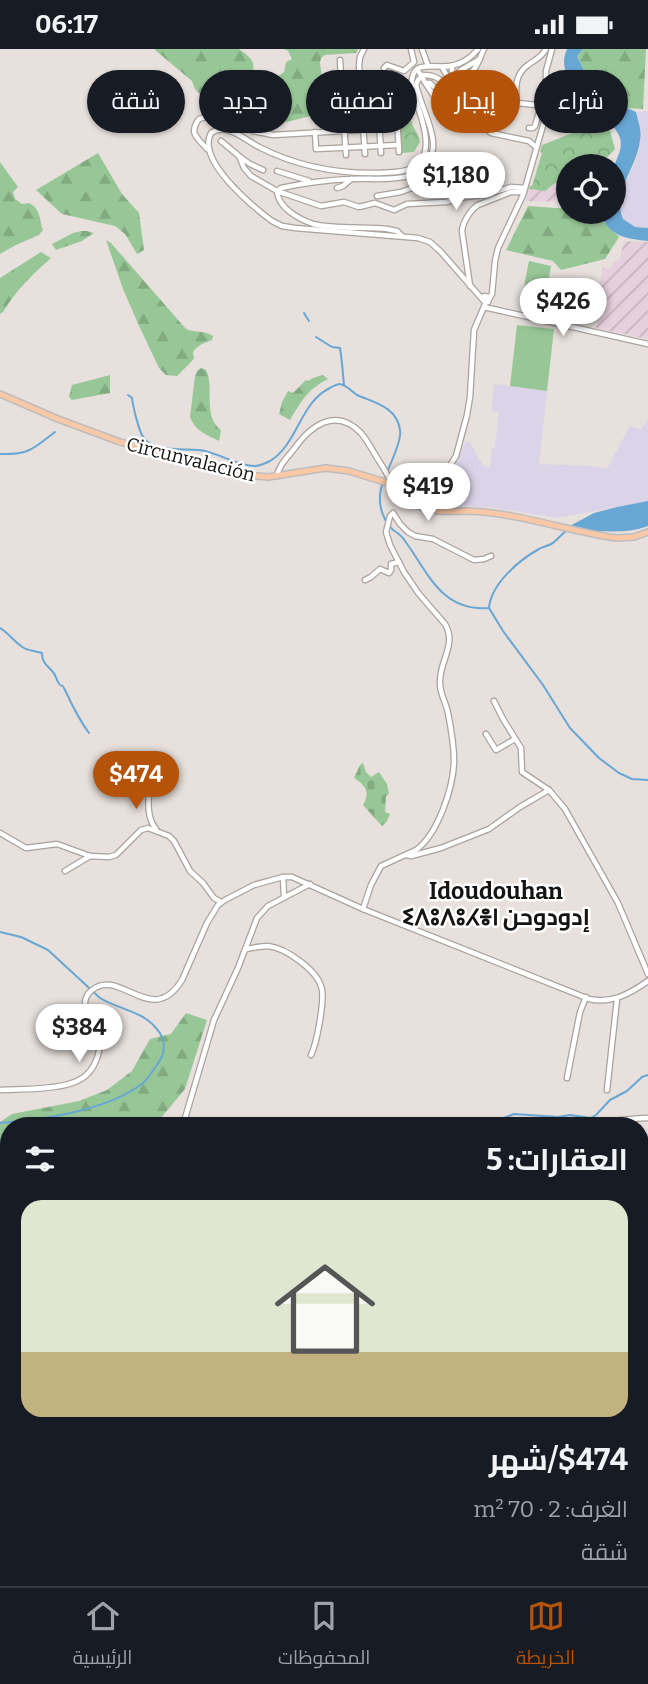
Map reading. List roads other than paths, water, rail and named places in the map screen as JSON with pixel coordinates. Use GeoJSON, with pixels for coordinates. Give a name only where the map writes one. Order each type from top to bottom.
{"type":"FeatureCollection","features":[{"type":"Feature","properties":{"kind":"main road","name":"Circunvalación"},"geometry":{"type":"LineString","coordinates":[[0,394],[77,427],[129,445],[245,475],[277,476],[327,468],[396,487]]}},
{"type":"Feature","properties":{"kind":"main road"},"geometry":{"type":"LineString","coordinates":[[407,496],[407,491],[416,485]]}},
{"type":"Feature","properties":{"kind":"main road"},"geometry":{"type":"LineString","coordinates":[[396,487],[416,485],[423,488],[430,506],[446,511]]}},
{"type":"Feature","properties":{"kind":"main road"},"geometry":{"type":"LineString","coordinates":[[396,487],[410,502],[431,510],[483,512],[616,538],[648,532]]}},
{"type":"Feature","properties":{"kind":"main road"},"geometry":{"type":"LineString","coordinates":[[416,504],[421,503],[426,496]]}},
{"type":"Feature","properties":{"kind":"street"},"geometry":{"type":"LineString","coordinates":[[359,70],[364,49]]}},
{"type":"Feature","properties":{"kind":"street"},"geometry":{"type":"LineString","coordinates":[[405,70],[415,64],[411,49]]}},
{"type":"Feature","properties":{"kind":"street"},"geometry":{"type":"LineString","coordinates":[[422,49],[428,66]]}},
{"type":"Feature","properties":{"kind":"street"},"geometry":{"type":"LineString","coordinates":[[520,76],[527,66],[543,55],[546,49]]}},
{"type":"Feature","properties":{"kind":"street"},"geometry":{"type":"LineString","coordinates":[[546,70],[552,49]]}},
{"type":"Feature","properties":{"kind":"street"},"geometry":{"type":"LineString","coordinates":[[441,67],[445,73],[482,50]]}},
{"type":"Feature","properties":{"kind":"street"},"geometry":{"type":"LineString","coordinates":[[480,59],[461,69],[460,76],[473,72],[480,59],[482,50]]}},
{"type":"Feature","properties":{"kind":"street"},"geometry":{"type":"LineString","coordinates":[[340,60],[341,70]]}},
{"type":"Feature","properties":{"kind":"street"},"geometry":{"type":"LineString","coordinates":[[398,62],[403,70]]}},
{"type":"Feature","properties":{"kind":"street"},"geometry":{"type":"LineString","coordinates":[[384,68],[387,65],[400,70]]}},
{"type":"Feature","properties":{"kind":"street"},"geometry":{"type":"LineString","coordinates":[[430,180],[433,138],[411,81],[416,70],[423,66],[452,69]]}},
{"type":"Feature","properties":{"kind":"street"},"geometry":{"type":"LineString","coordinates":[[420,76],[417,89],[426,140],[425,154],[414,168],[397,172],[347,172],[310,166],[262,149],[225,129],[214,130],[208,141],[210,152],[225,178],[278,224],[295,228],[418,237],[435,245],[471,288],[486,300],[648,344]]}},
{"type":"Feature","properties":{"kind":"street"},"geometry":{"type":"LineString","coordinates":[[420,76],[431,91]]}},
{"type":"Feature","properties":{"kind":"street"},"geometry":{"type":"LineString","coordinates":[[420,76],[431,76]]}},
{"type":"Feature","properties":{"kind":"street"},"geometry":{"type":"LineString","coordinates":[[425,83],[431,84]]}},
{"type":"Feature","properties":{"kind":"street"},"geometry":{"type":"LineString","coordinates":[[520,103],[534,105]]}},
{"type":"Feature","properties":{"kind":"street"},"geometry":{"type":"LineString","coordinates":[[524,104],[524,113]]}},
{"type":"Feature","properties":{"kind":"street"},"geometry":{"type":"LineString","coordinates":[[210,152],[195,136],[195,125],[199,119],[209,116],[237,121],[262,134],[306,133]]}},
{"type":"Feature","properties":{"kind":"street"},"geometry":{"type":"LineString","coordinates":[[529,128],[534,127]]}},
{"type":"Feature","properties":{"kind":"street"},"geometry":{"type":"LineString","coordinates":[[315,133],[316,149],[398,145]]}},
{"type":"Feature","properties":{"kind":"street"},"geometry":{"type":"LineString","coordinates":[[344,133],[346,155]]}},
{"type":"Feature","properties":{"kind":"street"},"geometry":{"type":"LineString","coordinates":[[363,133],[365,154]]}},
{"type":"Feature","properties":{"kind":"street"},"geometry":{"type":"LineString","coordinates":[[380,133],[381,153]]}},
{"type":"Feature","properties":{"kind":"street"},"geometry":{"type":"LineString","coordinates":[[397,133],[399,152]]}},
{"type":"Feature","properties":{"kind":"street"},"geometry":{"type":"LineString","coordinates":[[491,133],[529,142],[536,147]]}},
{"type":"Feature","properties":{"kind":"street"},"geometry":{"type":"LineString","coordinates":[[426,496],[453,462],[463,432],[470,397],[476,323],[492,291],[498,248],[525,190],[540,133]]}},
{"type":"Feature","properties":{"kind":"street"},"geometry":{"type":"LineString","coordinates":[[529,142],[539,138]]}},
{"type":"Feature","properties":{"kind":"street"},"geometry":{"type":"LineString","coordinates":[[200,141],[208,141]]}},
{"type":"Feature","properties":{"kind":"street"},"geometry":{"type":"LineString","coordinates":[[221,141],[250,164],[263,170]]}},
{"type":"Feature","properties":{"kind":"street"},"geometry":{"type":"LineString","coordinates":[[239,156],[251,176],[277,191],[321,206],[344,202],[359,207],[375,203],[394,210],[407,204],[449,202],[511,187],[525,190]]}},
{"type":"Feature","properties":{"kind":"street"},"geometry":{"type":"LineString","coordinates":[[277,191],[312,182],[403,178],[419,171],[430,159]]}},
{"type":"Feature","properties":{"kind":"street"},"geometry":{"type":"LineString","coordinates":[[277,171],[312,182]]}},
{"type":"Feature","properties":{"kind":"street"},"geometry":{"type":"LineString","coordinates":[[381,194],[401,192],[430,180],[436,172]]}},
{"type":"Feature","properties":{"kind":"street"},"geometry":{"type":"LineString","coordinates":[[337,188],[352,179]]}},
{"type":"Feature","properties":{"kind":"street"},"geometry":{"type":"LineString","coordinates":[[471,288],[463,225],[475,207],[510,192],[525,190]]}},
{"type":"Feature","properties":{"kind":"street"},"geometry":{"type":"LineString","coordinates":[[277,191],[279,199],[288,210],[311,223],[387,229],[397,231],[402,236]]}},
{"type":"Feature","properties":{"kind":"street"},"geometry":{"type":"LineString","coordinates":[[498,191],[510,192]]}},
{"type":"Feature","properties":{"kind":"street"},"geometry":{"type":"LineString","coordinates":[[277,476],[279,466],[303,437],[315,427],[331,421],[342,421],[364,437],[392,485],[396,487]]}},
{"type":"Feature","properties":{"kind":"street"},"geometry":{"type":"LineString","coordinates":[[416,485],[437,480]]}},
{"type":"Feature","properties":{"kind":"street"},"geometry":{"type":"LineString","coordinates":[[363,909],[381,866],[421,847],[430,834],[444,808],[454,763],[448,715],[439,684],[449,646],[449,631],[419,594],[399,562],[387,539],[388,519],[393,513],[408,532],[421,538],[433,539],[470,559],[478,561],[491,556]]}},
{"type":"Feature","properties":{"kind":"street"},"geometry":{"type":"LineString","coordinates":[[365,580],[380,569],[386,573],[390,572],[391,564],[399,562]]}},
{"type":"Feature","properties":{"kind":"street"},"geometry":{"type":"LineString","coordinates":[[494,701],[521,748],[522,772],[549,790],[565,809],[618,903],[648,974]]}},
{"type":"Feature","properties":{"kind":"street"},"geometry":{"type":"LineString","coordinates":[[486,734],[496,750],[515,739]]}},
{"type":"Feature","properties":{"kind":"street"},"geometry":{"type":"LineString","coordinates":[[150,780],[150,820],[157,831]]}},
{"type":"Feature","properties":{"kind":"street"},"geometry":{"type":"LineString","coordinates":[[407,855],[442,848],[489,829],[549,790]]}},
{"type":"Feature","properties":{"kind":"street"},"geometry":{"type":"LineString","coordinates":[[0,833],[26,848],[57,844],[90,856],[112,856],[141,830],[148,828],[169,836],[188,868],[214,898],[221,902]]}},
{"type":"Feature","properties":{"kind":"street"},"geometry":{"type":"LineString","coordinates":[[65,871],[90,856]]}},
{"type":"Feature","properties":{"kind":"street"},"geometry":{"type":"LineString","coordinates":[[283,877],[284,897]]}},
{"type":"Feature","properties":{"kind":"street"},"geometry":{"type":"LineString","coordinates":[[0,1090],[61,1086],[79,1080],[88,1073],[97,1058],[100,1046],[85,1007],[90,992],[100,986],[114,986],[149,1000],[169,995],[182,980],[207,923],[221,902],[254,885],[283,877],[292,877],[311,884],[363,909],[596,1000],[617,999],[648,981]]}},
{"type":"Feature","properties":{"kind":"street"},"geometry":{"type":"LineString","coordinates":[[185,1117],[214,1020],[255,923],[268,905],[311,884]]}},
{"type":"Feature","properties":{"kind":"street"},"geometry":{"type":"LineString","coordinates":[[246,949],[274,947],[294,957],[306,967],[322,989],[318,1029],[311,1055]]}},
{"type":"Feature","properties":{"kind":"street"},"geometry":{"type":"LineString","coordinates":[[567,1078],[580,1012],[586,997]]}},
{"type":"Feature","properties":{"kind":"street"},"geometry":{"type":"LineString","coordinates":[[607,1090],[617,999]]}},
{"type":"Feature","properties":{"kind":"water"},"geometry":{"type":"Polygon","coordinates":[[[567,49],[583,49],[577,56],[584,70],[565,70],[564,58],[567,49]]]}},
{"type":"Feature","properties":{"kind":"water"},"geometry":{"type":"Polygon","coordinates":[[[628,108],[636,112],[640,140],[626,182],[626,154],[618,154],[618,133],[628,133],[628,108]]]}},
{"type":"Feature","properties":{"kind":"water"},"geometry":{"type":"Polygon","coordinates":[[[626,221],[635,227],[648,228],[648,241],[618,235],[606,224],[626,224],[626,221]]]}},
{"type":"Feature","properties":{"kind":"water"},"geometry":{"type":"Polygon","coordinates":[[[648,501],[648,526],[618,532],[566,528],[594,513],[648,501]]]}},
{"type":"Feature","properties":{"kind":"waterway"},"geometry":{"type":"LineString","coordinates":[[304,313],[309,321]]}},
{"type":"Feature","properties":{"kind":"waterway"},"geometry":{"type":"LineString","coordinates":[[316,337],[332,347],[340,348],[344,385]]}},
{"type":"Feature","properties":{"kind":"waterway"},"geometry":{"type":"LineString","coordinates":[[128,395],[132,398],[140,431],[149,443],[162,448],[206,451],[241,464],[255,466],[270,461],[279,454],[320,394],[342,384],[395,416],[400,439],[388,470]]}},
{"type":"Feature","properties":{"kind":"waterway"},"geometry":{"type":"LineString","coordinates":[[0,454],[30,450],[55,432]]}},
{"type":"Feature","properties":{"kind":"waterway"},"geometry":{"type":"LineString","coordinates":[[382,485],[380,503],[383,515],[393,530],[404,539],[438,588],[459,604],[473,608],[489,608]]}},
{"type":"Feature","properties":{"kind":"waterway"},"geometry":{"type":"LineString","coordinates":[[567,530],[552,543],[515,566],[495,590],[489,608],[570,728],[599,758],[619,773],[632,779],[648,780]]}},
{"type":"Feature","properties":{"kind":"waterway"},"geometry":{"type":"LineString","coordinates":[[0,628],[24,648],[42,653],[44,662],[63,686],[89,733]]}},
{"type":"Feature","properties":{"kind":"waterway"},"geometry":{"type":"LineString","coordinates":[[0,932],[21,937],[48,950],[100,998],[150,1022],[162,1037],[163,1052],[145,1081],[129,1092],[94,1107],[48,1117]]}},
{"type":"Feature","properties":{"kind":"waterway"},"geometry":{"type":"LineString","coordinates":[[593,1117],[610,1100],[648,1075]]}},
{"type":"Feature","properties":{"kind":"waterway"},"geometry":{"type":"LineString","coordinates":[[506,1117],[514,1114],[558,1117]]}},
{"type":"Feature","properties":{"kind":"waterway"},"geometry":{"type":"LineString","coordinates":[[558,1117],[584,1117]]}},
{"type":"Feature","properties":{"kind":"district","name":"Idoudouhan ⵉⴷⵓⴷⵓⵃⴻⵏ إدودوحن"},"geometry":{"type":"Point","coordinates":[496,904]}}]}
